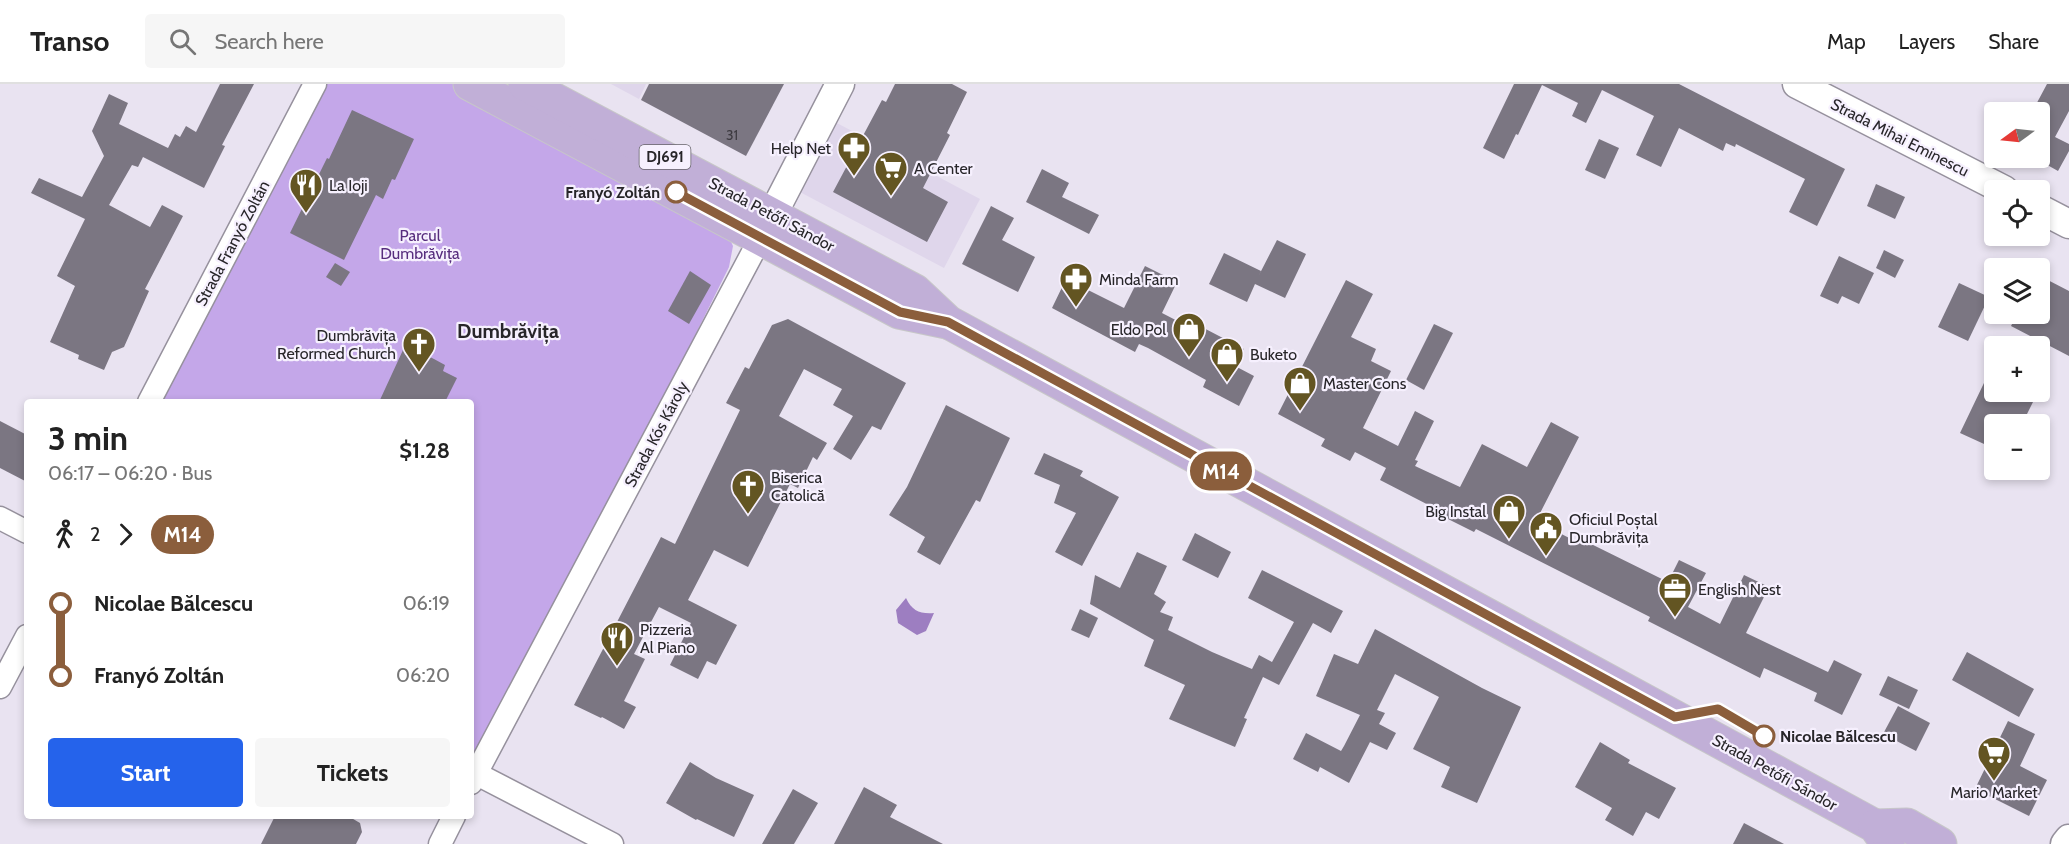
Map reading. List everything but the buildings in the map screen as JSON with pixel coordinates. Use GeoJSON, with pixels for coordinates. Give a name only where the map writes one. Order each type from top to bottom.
{"type":"FeatureCollection","features":[{"type":"Feature","properties":{"kind":"main road","name":"Strada Petőfi Sándor"},"geometry":{"type":"LineString","coordinates":[[470,84],[767,225]]}},
{"type":"Feature","properties":{"kind":"main road","name":"Strada Petőfi Sándor"},"geometry":{"type":"LineString","coordinates":[[525,84],[767,225],[900,312],[948,322],[1881,835],[1907,825],[1940,844]]}},
{"type":"Feature","properties":{"kind":"street","name":"Strada Franyó Zoltán"},"geometry":{"type":"LineString","coordinates":[[151,399],[315,84]]}},
{"type":"Feature","properties":{"kind":"street","name":"Strada Kós Károly"},"geometry":{"type":"LineString","coordinates":[[474,774],[840,84]]}},
{"type":"Feature","properties":{"kind":"street","name":"Strada Mihai Eminescu"},"geometry":{"type":"LineString","coordinates":[[1797,84],[1984,180]]}},
{"type":"Feature","properties":{"kind":"street"},"geometry":{"type":"LineString","coordinates":[[2050,214],[2069,224]]}},
{"type":"Feature","properties":{"kind":"street"},"geometry":{"type":"LineString","coordinates":[[0,518],[24,530]]}},
{"type":"Feature","properties":{"kind":"street"},"geometry":{"type":"LineString","coordinates":[[0,687],[24,642]]}},
{"type":"Feature","properties":{"kind":"street"},"geometry":{"type":"LineString","coordinates":[[474,776],[612,844]]}},
{"type":"Feature","properties":{"kind":"street"},"geometry":{"type":"LineString","coordinates":[[440,844],[452,819]]}},
{"type":"Feature","properties":{"kind":"shaded area"},"geometry":{"type":"Polygon","coordinates":[[[611,84],[646,84],[639,99],[611,84]]]}},
{"type":"Feature","properties":{"kind":"shaded area"},"geometry":{"type":"Polygon","coordinates":[[[835,122],[980,199],[944,268],[798,191],[835,122]]]}},
{"type":"Feature","properties":{"kind":"shaded area"},"geometry":{"type":"Polygon","coordinates":[[[906,598],[917,611],[934,613],[926,631],[917,635],[898,623],[896,610],[906,598]]]}},
{"type":"Feature","properties":{"kind":"green space","name":"Parcul Dumbrăvița"},"geometry":{"type":"Polygon","coordinates":[[[327,84],[455,84],[724,227],[733,246],[729,267],[500,728],[474,767],[474,399],[155,399],[327,84]]]}},
{"type":"Feature","properties":{"kind":"bus line","name":"M14"},"geometry":{"type":"LineString","coordinates":[[676,192],[900,312],[948,322],[1675,717],[1718,709],[1764,736]]}},
{"type":"Feature","properties":{"kind":"place","name":"Help Net"},"geometry":{"type":"Point","coordinates":[854,177]}},
{"type":"Feature","properties":{"kind":"place","name":"Franyó Zoltán"},"geometry":{"type":"Point","coordinates":[676,192]}},
{"type":"Feature","properties":{"kind":"place","name":"A Center"},"geometry":{"type":"Point","coordinates":[891,197]}},
{"type":"Feature","properties":{"kind":"place","name":"La Ioji"},"geometry":{"type":"Point","coordinates":[306,214]}},
{"type":"Feature","properties":{"kind":"place","name":"Minda Farm"},"geometry":{"type":"Point","coordinates":[1076,308]}},
{"type":"Feature","properties":{"kind":"place","name":"Eldo Pol"},"geometry":{"type":"Point","coordinates":[1189,358]}},
{"type":"Feature","properties":{"kind":"place","name":"Dumbrăvița Reformed Church"},"geometry":{"type":"Point","coordinates":[419,373]}},
{"type":"Feature","properties":{"kind":"place","name":"Buketo"},"geometry":{"type":"Point","coordinates":[1227,383]}},
{"type":"Feature","properties":{"kind":"place","name":"Master Cons"},"geometry":{"type":"Point","coordinates":[1300,412]}},
{"type":"Feature","properties":{"kind":"place","name":"Biserica Catolică"},"geometry":{"type":"Point","coordinates":[748,515]}},
{"type":"Feature","properties":{"kind":"place","name":"Big Instal"},"geometry":{"type":"Point","coordinates":[1509,540]}},
{"type":"Feature","properties":{"kind":"place","name":"Oficiul Poștal Dumbrăvița"},"geometry":{"type":"Point","coordinates":[1546,557]}},
{"type":"Feature","properties":{"kind":"place","name":"English Nest"},"geometry":{"type":"Point","coordinates":[1675,618]}},
{"type":"Feature","properties":{"kind":"place","name":"Pizzeria Al Piano"},"geometry":{"type":"Point","coordinates":[617,667]}},
{"type":"Feature","properties":{"kind":"place","name":"Nicolae Bălcescu"},"geometry":{"type":"Point","coordinates":[1764,736]}},
{"type":"Feature","properties":{"kind":"place","name":"Mario Market"},"geometry":{"type":"Point","coordinates":[1994,782]}},
{"type":"Feature","properties":{"kind":"district","name":"Dumbrăvița"},"geometry":{"type":"Point","coordinates":[508,331]}}]}
